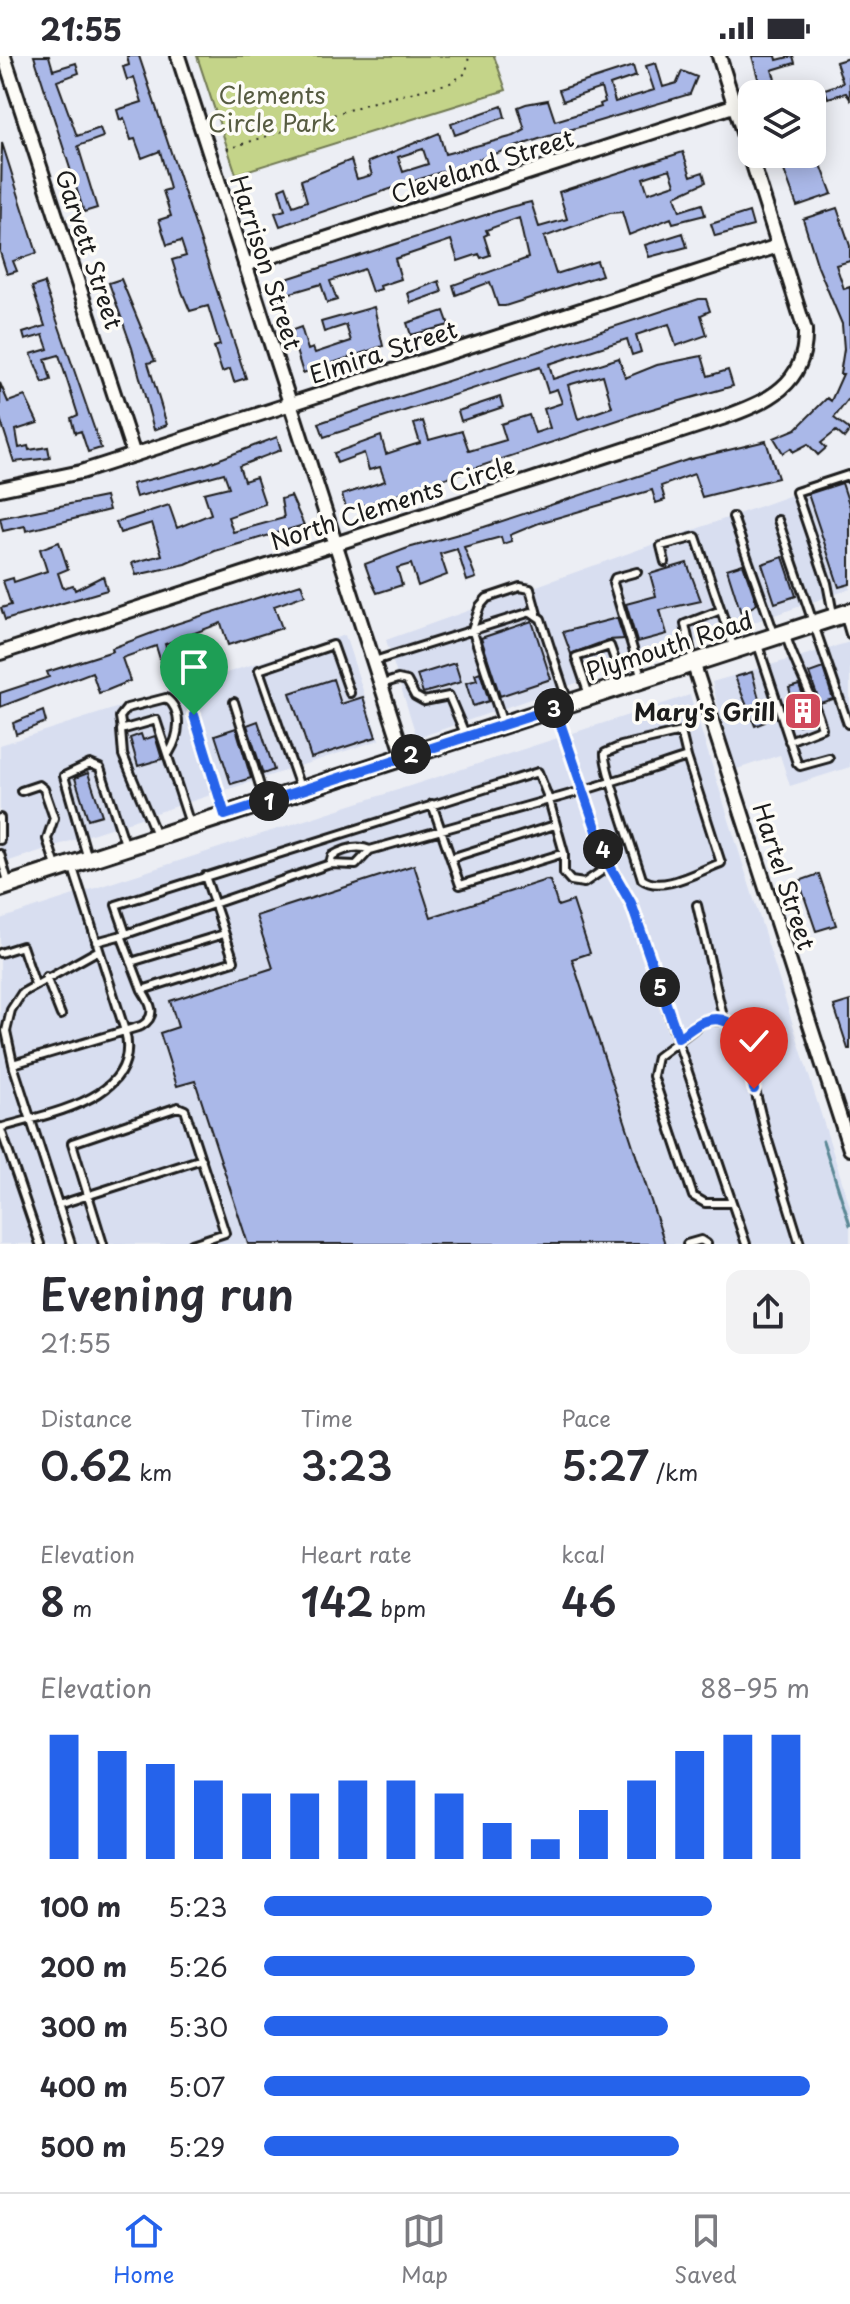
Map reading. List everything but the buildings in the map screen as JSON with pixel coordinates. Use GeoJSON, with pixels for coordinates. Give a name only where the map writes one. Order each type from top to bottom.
{"type":"FeatureCollection","features":[{"type":"Feature","properties":{"kind":"main road","name":"Plymouth Road"},"geometry":{"type":"LineString","coordinates":[[5,886],[843,614]]}},
{"type":"Feature","properties":{"kind":"street","name":"Garvett Street"},"geometry":{"type":"LineString","coordinates":[[4,56],[134,455]]}},
{"type":"Feature","properties":{"kind":"street","name":"Harrison Street"},"geometry":{"type":"LineString","coordinates":[[178,56],[404,756]]}},
{"type":"Feature","properties":{"kind":"street"},"geometry":{"type":"LineString","coordinates":[[719,56],[778,246]]}},
{"type":"Feature","properties":{"kind":"street","name":"Cleveland Street"},"geometry":{"type":"LineString","coordinates":[[245,265],[733,106]]}},
{"type":"Feature","properties":{"kind":"street","name":"Elmira Street"},"geometry":{"type":"LineString","coordinates":[[0,489],[65,477],[778,246]]}},
{"type":"Feature","properties":{"kind":"street","name":"North Clements Circle"},"geometry":{"type":"LineString","coordinates":[[0,653],[760,405],[773,398],[791,381],[803,357],[805,330],[778,246]]}},
{"type":"Feature","properties":{"kind":"street","name":"Hartel Street"},"geometry":{"type":"LineString","coordinates":[[693,662],[850,1149]]}},
{"type":"Feature","properties":{"kind":"lane"},"geometry":{"type":"LineString","coordinates":[[850,479],[848,475],[796,492],[827,583],[826,595],[843,614],[850,634]]}},
{"type":"Feature","properties":{"kind":"lane"},"geometry":{"type":"LineString","coordinates":[[733,517],[780,634],[807,680],[822,728],[789,741]]}},
{"type":"Feature","properties":{"kind":"lane"},"geometry":{"type":"LineString","coordinates":[[778,520],[848,724]]}},
{"type":"Feature","properties":{"kind":"lane"},"geometry":{"type":"LineString","coordinates":[[665,562],[661,546],[696,537],[734,649]]}},
{"type":"Feature","properties":{"kind":"lane"},"geometry":{"type":"LineString","coordinates":[[637,572],[615,578],[613,583],[642,679]]}},
{"type":"Feature","properties":{"kind":"lane"},"geometry":{"type":"LineString","coordinates":[[503,724],[472,629],[480,606],[487,598],[520,587],[530,589],[583,791],[609,866],[631,903],[746,1244]]}},
{"type":"Feature","properties":{"kind":"lane"},"geometry":{"type":"LineString","coordinates":[[693,662],[685,624],[721,610]]}},
{"type":"Feature","properties":{"kind":"lane"},"geometry":{"type":"LineString","coordinates":[[374,661],[525,612],[537,614]]}},
{"type":"Feature","properties":{"kind":"lane"},"geometry":{"type":"LineString","coordinates":[[757,641],[800,766],[829,758]]}},
{"type":"Feature","properties":{"kind":"lane"},"geometry":{"type":"LineString","coordinates":[[301,790],[259,670],[333,645],[350,693]]}},
{"type":"Feature","properties":{"kind":"lane"},"geometry":{"type":"LineString","coordinates":[[589,696],[576,657],[610,646],[624,685]]}},
{"type":"Feature","properties":{"kind":"lane"},"geometry":{"type":"LineString","coordinates":[[381,684],[398,679],[407,681],[415,696],[424,701],[449,696],[466,736]]}},
{"type":"Feature","properties":{"kind":"lane"},"geometry":{"type":"LineString","coordinates":[[157,837],[120,744],[120,717],[127,708],[166,698],[173,704],[179,723],[178,735],[169,753]]}},
{"type":"Feature","properties":{"kind":"lane"},"geometry":{"type":"LineString","coordinates":[[234,702],[265,802]]}},
{"type":"Feature","properties":{"kind":"lane"},"geometry":{"type":"LineString","coordinates":[[194,715],[225,815]]}},
{"type":"Feature","properties":{"kind":"lane"},"geometry":{"type":"LineString","coordinates":[[122,730],[156,720],[190,826]]}},
{"type":"Feature","properties":{"kind":"lane"},"geometry":{"type":"LineString","coordinates":[[681,732],[687,757],[721,863],[667,883],[648,883],[642,879],[603,759],[605,753],[621,746],[681,732]]}},
{"type":"Feature","properties":{"kind":"lane"},"geometry":{"type":"LineString","coordinates":[[71,1244],[13,1064],[6,1031],[11,1010],[22,993],[123,934],[214,906],[330,864],[356,865],[370,850],[583,791],[687,757]]}},
{"type":"Feature","properties":{"kind":"lane"},"geometry":{"type":"LineString","coordinates":[[40,1244],[0,1127],[100,1095],[113,1084],[128,1055],[125,1031],[72,864],[64,776],[90,764],[100,768],[126,847]]}},
{"type":"Feature","properties":{"kind":"lane"},"geometry":{"type":"LineString","coordinates":[[13,1064],[149,1021],[151,1003],[131,962],[116,905],[538,772],[564,853],[564,873],[571,881],[584,883],[609,866]]}},
{"type":"Feature","properties":{"kind":"lane"},"geometry":{"type":"LineString","coordinates":[[21,791],[39,785],[44,789],[54,818],[47,839],[72,864]]}},
{"type":"Feature","properties":{"kind":"lane"},"geometry":{"type":"LineString","coordinates":[[432,804],[460,885],[564,853]]}},
{"type":"Feature","properties":{"kind":"lane"},"geometry":{"type":"LineString","coordinates":[[0,818],[0,840]]}},
{"type":"Feature","properties":{"kind":"lane"},"geometry":{"type":"LineString","coordinates":[[451,858],[555,825]]}},
{"type":"Feature","properties":{"kind":"lane"},"geometry":{"type":"LineString","coordinates":[[330,864],[332,856],[341,851],[362,847],[370,850]]}},
{"type":"Feature","properties":{"kind":"lane"},"geometry":{"type":"LineString","coordinates":[[0,854],[5,886]]}},
{"type":"Feature","properties":{"kind":"lane"},"geometry":{"type":"LineString","coordinates":[[142,990],[234,961],[205,876]]}},
{"type":"Feature","properties":{"kind":"lane"},"geometry":{"type":"LineString","coordinates":[[697,905],[724,1021]]}},
{"type":"Feature","properties":{"kind":"lane"},"geometry":{"type":"LineString","coordinates":[[131,962],[224,934]]}},
{"type":"Feature","properties":{"kind":"lane"},"geometry":{"type":"LineString","coordinates":[[0,953],[22,946],[35,984]]}},
{"type":"Feature","properties":{"kind":"lane"},"geometry":{"type":"LineString","coordinates":[[46,977],[61,1015]]}},
{"type":"Feature","properties":{"kind":"lane"},"geometry":{"type":"LineString","coordinates":[[732,1203],[705,1203],[693,1196],[653,1076],[657,1057],[678,1038],[706,1020],[724,1021],[735,1028],[744,1044],[765,1131],[800,1244]]}},
{"type":"Feature","properties":{"kind":"lane"},"geometry":{"type":"LineString","coordinates":[[103,1244],[72,1149],[76,1140],[178,1107],[185,1110],[225,1233],[192,1244]]}},
{"type":"Feature","properties":{"kind":"lane"},"geometry":{"type":"LineString","coordinates":[[58,1205],[202,1159]]}},
{"type":"Feature","properties":{"kind":"lane"},"geometry":{"type":"LineString","coordinates":[[687,1244],[701,1240],[707,1244]]}},
{"type":"Feature","properties":{"kind":"path"},"geometry":{"type":"LineString","coordinates":[[227,149],[370,103],[450,83],[466,73],[469,56]]}},
{"type":"Feature","properties":{"kind":"shaded area"},"geometry":{"type":"Polygon","coordinates":[[[850,474],[850,589],[417,738],[386,640],[850,474]]]}},
{"type":"Feature","properties":{"kind":"shaded area"},"geometry":{"type":"Polygon","coordinates":[[[345,635],[379,740],[0,864],[0,745],[345,635]]]}},
{"type":"Feature","properties":{"kind":"shaded area"},"geometry":{"type":"Polygon","coordinates":[[[850,642],[850,767],[790,786],[780,755],[734,770],[712,682],[850,642]]]}},
{"type":"Feature","properties":{"kind":"shaded area"},"geometry":{"type":"Polygon","coordinates":[[[690,695],[850,1207],[850,1244],[0,1244],[0,919],[690,695]]]}},
{"type":"Feature","properties":{"kind":"green space","name":"Clements Circle Park"},"geometry":{"type":"Polygon","coordinates":[[[197,56],[494,56],[506,90],[236,174],[197,56]]]}},
{"type":"Feature","properties":{"kind":"waterway"},"geometry":{"type":"LineString","coordinates":[[823,1141],[850,1225]]}},
{"type":"Feature","properties":{"kind":"place","name":"Mary's Grill"},"geometry":{"type":"Point","coordinates":[803,711]}},
{"type":"Feature","properties":{"kind":"route"},"geometry":{"type":"LineString","coordinates":[[194,715],[225,815],[555,708],[608,863],[631,903],[678,1038],[706,1020],[724,1021],[735,1028],[744,1044],[754,1089]]}}]}
